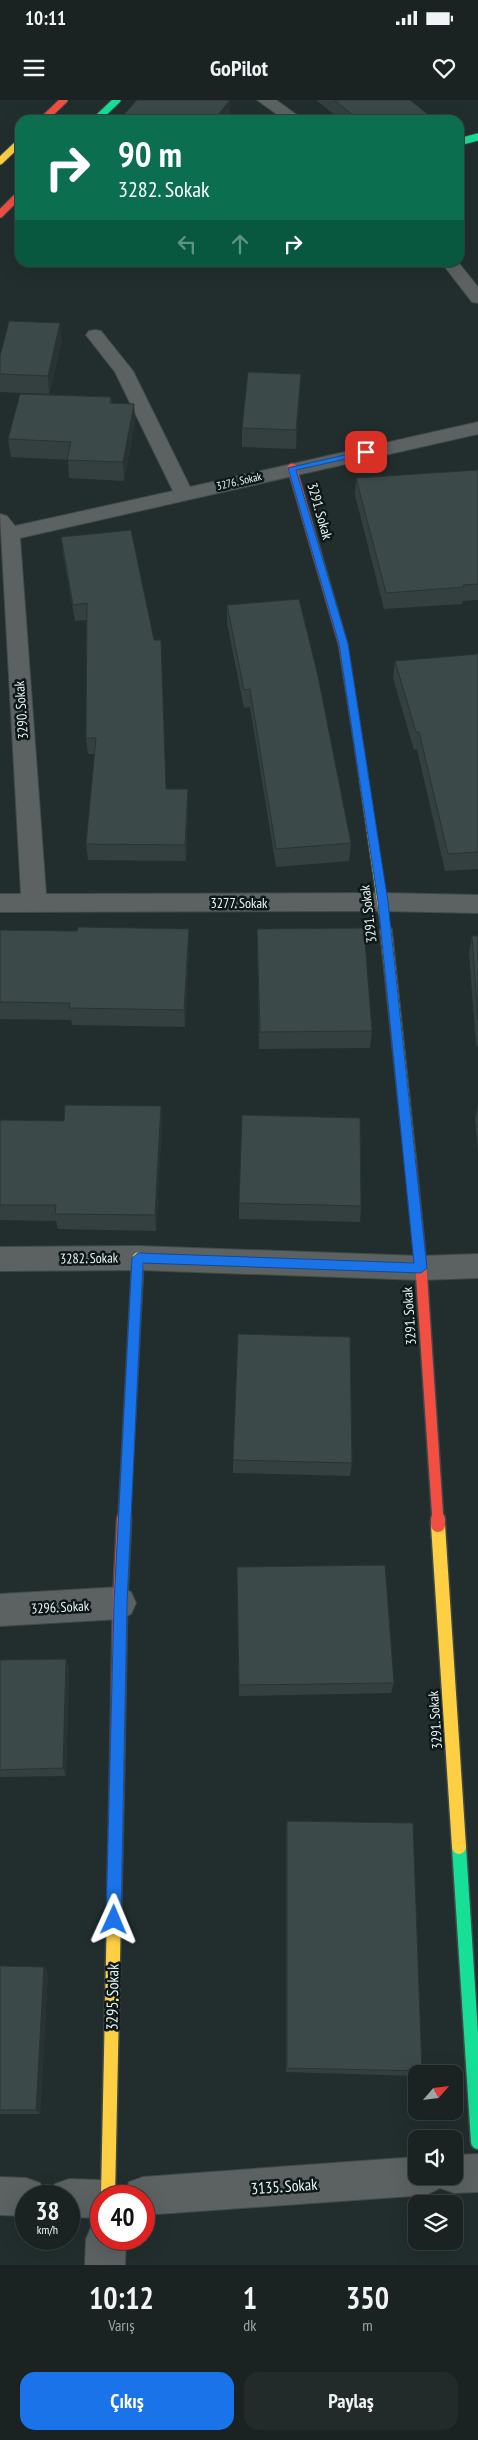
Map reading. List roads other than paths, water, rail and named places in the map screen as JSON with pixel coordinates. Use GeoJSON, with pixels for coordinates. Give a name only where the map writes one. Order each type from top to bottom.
{"type":"FeatureCollection","features":[{"type":"Feature","properties":{"kind":"street"},"geometry":{"type":"LineString","coordinates":[[48,115],[64,100]]}},
{"type":"Feature","properties":{"kind":"street"},"geometry":{"type":"LineString","coordinates":[[101,115],[117,100]]}},
{"type":"Feature","properties":{"kind":"street"},"geometry":{"type":"LineString","coordinates":[[265,100],[288,115]]}},
{"type":"Feature","properties":{"kind":"street"},"geometry":{"type":"LineString","coordinates":[[464,141],[478,137]]}},
{"type":"Feature","properties":{"kind":"street"},"geometry":{"type":"LineString","coordinates":[[2,157],[15,146]]}},
{"type":"Feature","properties":{"kind":"street"},"geometry":{"type":"LineString","coordinates":[[0,214],[15,199]]}},
{"type":"Feature","properties":{"kind":"street"},"geometry":{"type":"LineString","coordinates":[[455,267],[472,282],[478,298]]}},
{"type":"Feature","properties":{"kind":"street"},"geometry":{"type":"LineString","coordinates":[[95,335],[124,371],[184,494]]}},
{"type":"Feature","properties":{"kind":"street","name":"3276. Sokak"},"geometry":{"type":"LineString","coordinates":[[3,530],[184,494],[292,468],[478,428]]}},
{"type":"Feature","properties":{"kind":"street","name":"3291. Sokak"},"geometry":{"type":"LineString","coordinates":[[292,468],[343,644],[383,902],[421,1268],[478,2142]]}},
{"type":"Feature","properties":{"kind":"street","name":"3290. Sokak"},"geometry":{"type":"LineString","coordinates":[[3,530],[34,903]]}},
{"type":"Feature","properties":{"kind":"street","name":"3277. Sokak"},"geometry":{"type":"LineString","coordinates":[[0,903],[383,902],[478,904]]}},
{"type":"Feature","properties":{"kind":"street","name":"3282. Sokak"},"geometry":{"type":"LineString","coordinates":[[0,1259],[138,1258],[421,1268],[478,1266]]}},
{"type":"Feature","properties":{"kind":"street","name":"3295. Sokak"},"geometry":{"type":"LineString","coordinates":[[108,2185],[120,1603],[138,1258]]}},
{"type":"Feature","properties":{"kind":"street","name":"3296. Sokak"},"geometry":{"type":"LineString","coordinates":[[0,1610],[120,1603]]}},
{"type":"Feature","properties":{"kind":"street"},"geometry":{"type":"LineString","coordinates":[[463,2173],[478,2172]]}},
{"type":"Feature","properties":{"kind":"street","name":"3135. Sokak"},"geometry":{"type":"LineString","coordinates":[[155,2195],[408,2177]]}},
{"type":"Feature","properties":{"kind":"street"},"geometry":{"type":"LineString","coordinates":[[0,2196],[15,2197]]}},
{"type":"Feature","properties":{"kind":"street"},"geometry":{"type":"LineString","coordinates":[[105,2265],[106,2250]]}}]}
